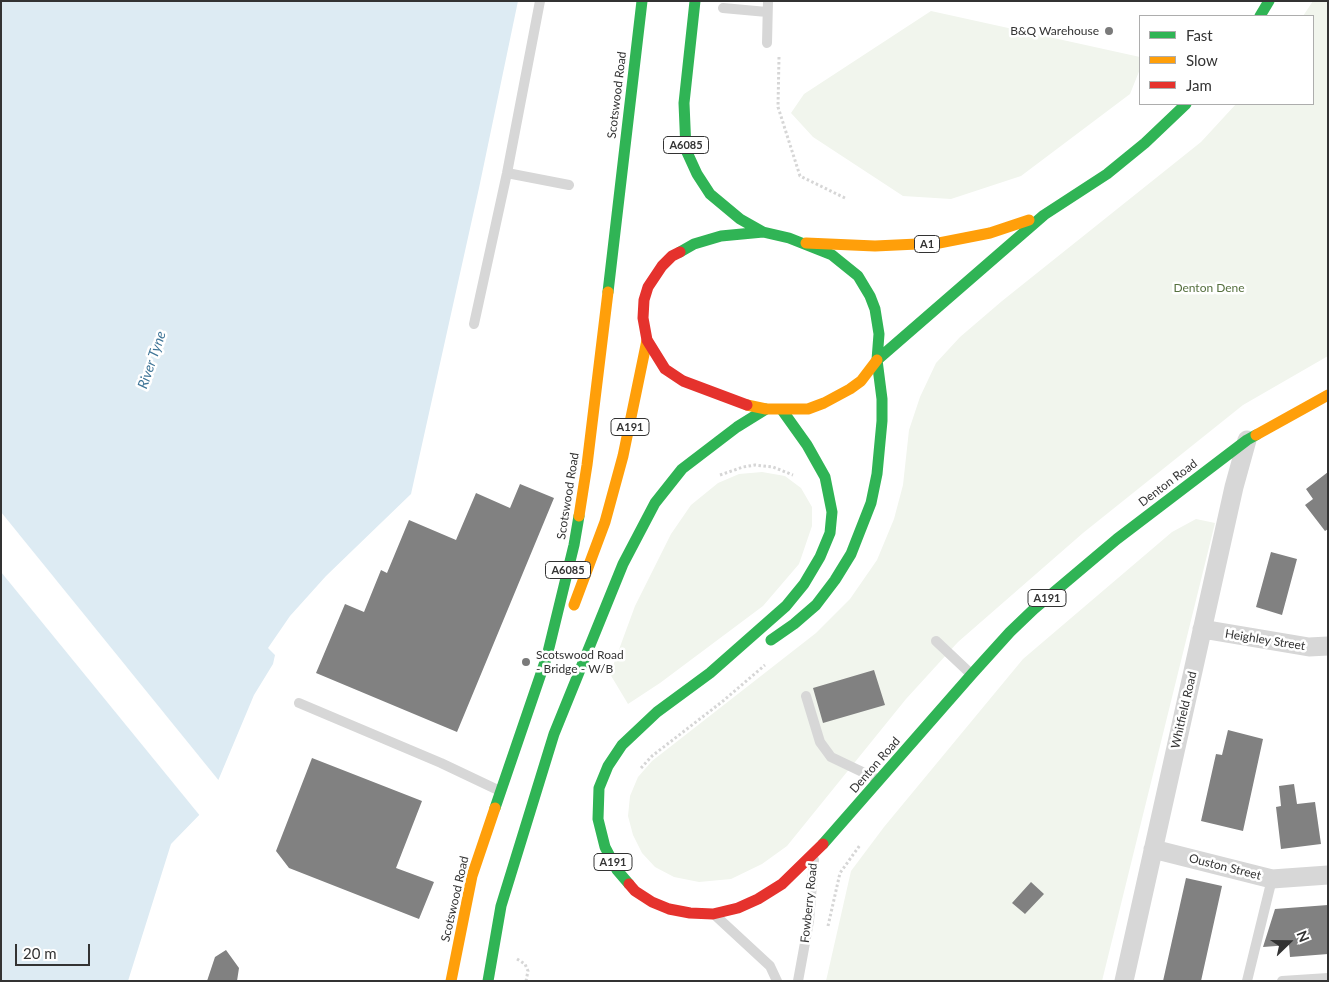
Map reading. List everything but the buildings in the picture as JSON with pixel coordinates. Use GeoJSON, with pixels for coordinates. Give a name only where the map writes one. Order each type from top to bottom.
{"type":"FeatureCollection","features":[{"type":"Feature","properties":{"kind":"main road","name":"Scotswood Road"},"geometry":{"type":"LineString","coordinates":[[451,981],[472,876],[547,656],[574,545],[583,492],[642,1]]}},
{"type":"Feature","properties":{"kind":"main road","name":"A6085"},"geometry":{"type":"LineString","coordinates":[[695,1],[684,104],[686,150],[697,174],[710,194],[740,219],[763,232]]}},
{"type":"Feature","properties":{"kind":"main road"},"geometry":{"type":"LineString","coordinates":[[1261,15],[1269,1]]}},
{"type":"Feature","properties":{"kind":"main road","name":"A1"},"geometry":{"type":"LineString","coordinates":[[877,360],[1044,215],[1107,174],[1145,144],[1185,105]]}},
{"type":"Feature","properties":{"kind":"main road","name":"A1"},"geometry":{"type":"LineString","coordinates":[[806,243],[875,246],[939,243],[990,233],[1044,215]]}},
{"type":"Feature","properties":{"kind":"main road"},"geometry":{"type":"LineString","coordinates":[[763,232],[806,243],[832,255],[858,276],[865,285],[875,309],[878,322],[879,348],[877,360],[861,380],[838,396],[808,409],[766,410],[735,401],[678,378],[665,369],[648,340],[643,318],[644,300],[648,286],[662,266],[672,256],[706,240],[763,232]]}},
{"type":"Feature","properties":{"kind":"main road"},"geometry":{"type":"LineString","coordinates":[[613,243],[622,279]]}},
{"type":"Feature","properties":{"kind":"main road"},"geometry":{"type":"LineString","coordinates":[[634,304],[643,318]]}},
{"type":"Feature","properties":{"kind":"main road","name":"A191"},"geometry":{"type":"LineString","coordinates":[[547,656],[573,608],[605,522],[631,426],[632,409],[648,340]]}},
{"type":"Feature","properties":{"kind":"main road","name":"A191"},"geometry":{"type":"LineString","coordinates":[[710,673],[756,648],[794,624],[816,604],[835,580],[851,554],[871,503],[878,465],[882,398],[877,360]]}},
{"type":"Feature","properties":{"kind":"main road","name":"Denton Road"},"geometry":{"type":"LineString","coordinates":[[710,673],[657,712],[622,745],[608,766],[599,788],[598,819],[605,846],[617,870],[635,891],[652,902],[669,909],[690,913],[713,914],[738,908],[758,899],[782,884],[814,854],[972,674],[1034,609],[1117,540],[1247,440],[1328,395]]}},
{"type":"Feature","properties":{"kind":"main road"},"geometry":{"type":"LineString","coordinates":[[488,981],[501,906],[554,734],[624,564],[655,503],[682,469],[737,427],[766,410]]}},
{"type":"Feature","properties":{"kind":"main road","name":"A191"},"geometry":{"type":"LineString","coordinates":[[710,673],[786,606],[804,584],[820,557],[830,533],[832,512],[825,477],[807,445],[782,410]]}},
{"type":"Feature","properties":{"kind":"street","name":"Whitfield Road"},"geometry":{"type":"LineString","coordinates":[[1124,981],[1234,487],[1247,440]]}},
{"type":"Feature","properties":{"kind":"street","name":"Heighley Street"},"geometry":{"type":"LineString","coordinates":[[1202,629],[1309,647],[1328,646]]}},
{"type":"Feature","properties":{"kind":"street","name":"Ouston Street"},"geometry":{"type":"LineString","coordinates":[[1154,849],[1272,879],[1328,875]]}},
{"type":"Feature","properties":{"kind":"lane"},"geometry":{"type":"LineString","coordinates":[[474,324],[508,173],[540,1]]}},
{"type":"Feature","properties":{"kind":"lane"},"geometry":{"type":"LineString","coordinates":[[723,8],[768,7],[767,44]]}},
{"type":"Feature","properties":{"kind":"lane"},"geometry":{"type":"LineString","coordinates":[[508,173],[569,185]]}},
{"type":"Feature","properties":{"kind":"lane"},"geometry":{"type":"LineString","coordinates":[[936,641],[972,674]]}},
{"type":"Feature","properties":{"kind":"lane"},"geometry":{"type":"LineString","coordinates":[[806,696],[820,742],[831,757],[880,780]]}},
{"type":"Feature","properties":{"kind":"lane"},"geometry":{"type":"LineString","coordinates":[[299,703],[441,763],[501,792]]}},
{"type":"Feature","properties":{"kind":"lane","name":"Fowberry Road"},"geometry":{"type":"LineString","coordinates":[[798,981],[809,921],[814,854]]}},
{"type":"Feature","properties":{"kind":"lane"},"geometry":{"type":"LineString","coordinates":[[1246,981],[1272,879]]}},
{"type":"Feature","properties":{"kind":"lane"},"geometry":{"type":"LineString","coordinates":[[713,914],[770,966],[777,981]]}},
{"type":"Feature","properties":{"kind":"lane"},"geometry":{"type":"LineString","coordinates":[[1282,981],[1328,978]]}},
{"type":"Feature","properties":{"kind":"path"},"geometry":{"type":"LineString","coordinates":[[767,44],[779,56],[778,108],[800,176],[846,198]]}},
{"type":"Feature","properties":{"kind":"path"},"geometry":{"type":"LineString","coordinates":[[714,479],[743,467],[765,465],[789,472],[800,480]]}},
{"type":"Feature","properties":{"kind":"path"},"geometry":{"type":"LineString","coordinates":[[636,773],[652,756],[768,663]]}},
{"type":"Feature","properties":{"kind":"path"},"geometry":{"type":"LineString","coordinates":[[827,933],[840,873],[851,855],[864,840]]}},
{"type":"Feature","properties":{"kind":"path"},"geometry":{"type":"LineString","coordinates":[[511,954],[525,964],[528,971],[526,981]]}},
{"type":"Feature","properties":{"kind":"green space","name":"Denton Dene"},"geometry":{"type":"Polygon","coordinates":[[[1313,1],[1328,1],[1328,356],[1243,405],[1083,533],[958,642],[906,699],[787,846],[762,864],[731,879],[699,882],[674,877],[655,867],[642,853],[633,835],[628,816],[630,796],[638,777],[652,761],[816,633],[850,599],[877,560],[894,519],[903,485],[909,430],[920,397],[936,363],[960,337],[1002,301],[1201,142],[1235,105],[1314,105],[1314,15],[1304,15],[1313,1]]]}},
{"type":"Feature","properties":{"kind":"green space"},"geometry":{"type":"Polygon","coordinates":[[[931,11],[1139,57],[1139,72],[1130,94],[1021,176],[951,199],[903,196],[813,137],[791,113],[804,94],[931,11]]]}},
{"type":"Feature","properties":{"kind":"green space"},"geometry":{"type":"Polygon","coordinates":[[[762,472],[785,476],[801,488],[812,507],[812,526],[799,564],[763,606],[660,683],[628,704],[610,674],[635,606],[671,534],[691,505],[718,483],[739,474],[762,472]]]}},
{"type":"Feature","properties":{"kind":"green space"},"geometry":{"type":"Polygon","coordinates":[[[1196,519],[1215,523],[1102,981],[826,981],[851,871],[884,827],[1023,659],[1172,532],[1196,519]]]}},
{"type":"Feature","properties":{"kind":"water","name":"River Tyne"},"geometry":{"type":"Polygon","coordinates":[[[1,1],[518,1],[479,188],[411,494],[326,576],[290,616],[268,648],[275,655],[273,664],[254,695],[207,807],[171,844],[128,981],[1,981],[1,1]]]}},
{"type":"Feature","properties":{"kind":"pier"},"geometry":{"type":"Polygon","coordinates":[[[1,512],[220,782],[209,808],[201,817],[1,572],[1,512]]]}},
{"type":"Feature","properties":{"kind":"traffic: fast"},"geometry":{"type":"LineString","coordinates":[[608,292],[642,1]]}},
{"type":"Feature","properties":{"kind":"traffic: fast"},"geometry":{"type":"LineString","coordinates":[[695,1],[684,103],[686,150],[697,174],[710,194],[740,219],[763,232]]}},
{"type":"Feature","properties":{"kind":"traffic: fast"},"geometry":{"type":"LineString","coordinates":[[1261,15],[1269,1]]}},
{"type":"Feature","properties":{"kind":"traffic: fast"},"geometry":{"type":"LineString","coordinates":[[877,360],[1044,215],[1107,174],[1145,143],[1185,105]]}},
{"type":"Feature","properties":{"kind":"traffic: fast"},"geometry":{"type":"LineString","coordinates":[[680,252],[694,244],[721,236],[763,232],[789,238],[832,255],[858,276],[870,296],[875,309],[879,334],[877,360],[882,399],[882,421],[877,474],[871,503],[851,554],[835,580],[816,605],[771,640]]}},
{"type":"Feature","properties":{"kind":"traffic: fast"},"geometry":{"type":"LineString","coordinates":[[488,981],[501,906],[554,734],[623,564],[655,503],[682,469],[737,427],[766,409]]}},
{"type":"Feature","properties":{"kind":"traffic: fast"},"geometry":{"type":"LineString","coordinates":[[629,884],[617,870],[605,847],[598,819],[599,788],[608,766],[622,745],[657,712],[710,673],[786,606],[804,584],[820,557],[830,533],[832,512],[825,477],[807,445],[782,410]]}},
{"type":"Feature","properties":{"kind":"traffic: fast"},"geometry":{"type":"LineString","coordinates":[[823,844],[972,674],[1034,609],[1117,539],[1256,435]]}},
{"type":"Feature","properties":{"kind":"traffic: fast"},"geometry":{"type":"LineString","coordinates":[[495,808],[547,656],[574,545],[579,516]]}},
{"type":"Feature","properties":{"kind":"traffic: slow"},"geometry":{"type":"LineString","coordinates":[[806,243],[875,246],[939,243],[990,233],[1029,220]]}},
{"type":"Feature","properties":{"kind":"traffic: slow"},"geometry":{"type":"LineString","coordinates":[[579,516],[608,292]]}},
{"type":"Feature","properties":{"kind":"traffic: slow"},"geometry":{"type":"LineString","coordinates":[[574,605],[605,522],[623,456],[647,340]]}},
{"type":"Feature","properties":{"kind":"traffic: slow"},"geometry":{"type":"LineString","coordinates":[[747,405],[766,409],[808,409],[850,389],[861,381],[877,360]]}},
{"type":"Feature","properties":{"kind":"traffic: slow"},"geometry":{"type":"LineString","coordinates":[[1256,435],[1328,395]]}},
{"type":"Feature","properties":{"kind":"traffic: slow"},"geometry":{"type":"LineString","coordinates":[[451,981],[472,876],[495,808]]}},
{"type":"Feature","properties":{"kind":"traffic: jam"},"geometry":{"type":"LineString","coordinates":[[680,252],[672,256],[662,266],[648,287],[644,300],[643,318],[647,340],[665,369],[683,381],[747,405]]}},
{"type":"Feature","properties":{"kind":"traffic: jam"},"geometry":{"type":"LineString","coordinates":[[629,884],[635,891],[652,902],[669,909],[690,913],[713,914],[738,908],[758,899],[782,884],[823,844]]}},
{"type":"Feature","properties":{"kind":"place","name":"B&Q Warehouse"},"geometry":{"type":"Point","coordinates":[1109,31]}},
{"type":"Feature","properties":{"kind":"place","name":"Scotswood Road - Bridge - W/B"},"geometry":{"type":"Point","coordinates":[526,662]}}]}
